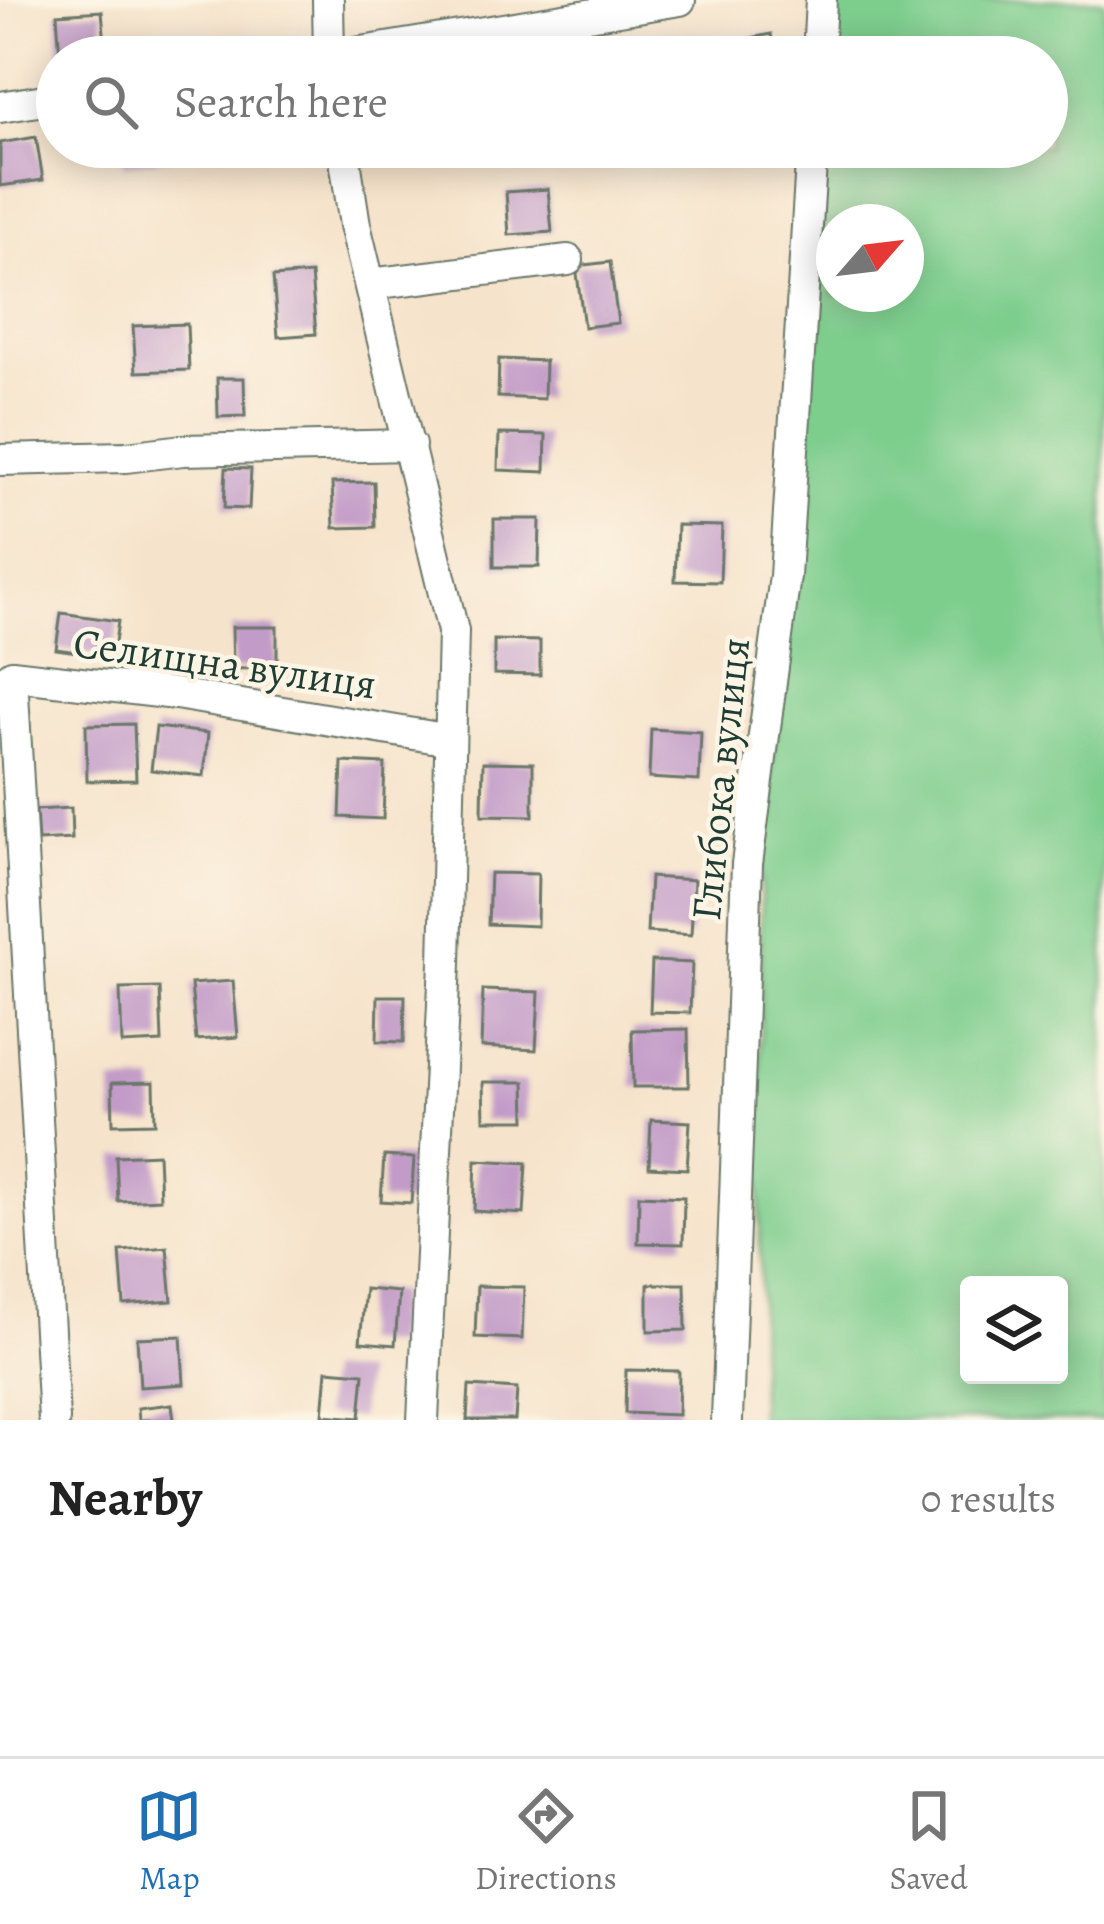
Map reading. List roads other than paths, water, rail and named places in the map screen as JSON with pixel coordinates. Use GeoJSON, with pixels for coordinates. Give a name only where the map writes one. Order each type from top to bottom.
{"type":"FeatureCollection","features":[{"type":"Feature","properties":{"kind":"street"},"geometry":{"type":"LineString","coordinates":[[328,0],[329,36]]}},
{"type":"Feature","properties":{"kind":"street"},"geometry":{"type":"LineString","coordinates":[[459,36],[680,0]]}},
{"type":"Feature","properties":{"kind":"street"},"geometry":{"type":"LineString","coordinates":[[819,36],[821,0]]}},
{"type":"Feature","properties":{"kind":"street"},"geometry":{"type":"LineString","coordinates":[[0,106],[36,101]]}},
{"type":"Feature","properties":{"kind":"street"},"geometry":{"type":"LineString","coordinates":[[346,168],[355,225],[453,632],[444,986],[423,1420]]}},
{"type":"Feature","properties":{"kind":"street","name":"Глибока вулиця"},"geometry":{"type":"LineString","coordinates":[[728,1420],[747,864],[785,576],[811,168]]}},
{"type":"Feature","properties":{"kind":"street"},"geometry":{"type":"LineString","coordinates":[[370,284],[568,260]]}},
{"type":"Feature","properties":{"kind":"street"},"geometry":{"type":"LineString","coordinates":[[0,460],[410,445]]}},
{"type":"Feature","properties":{"kind":"street","name":"Селищна вулиця"},"geometry":{"type":"LineString","coordinates":[[54,1420],[12,675],[176,694],[450,740]]}}]}
